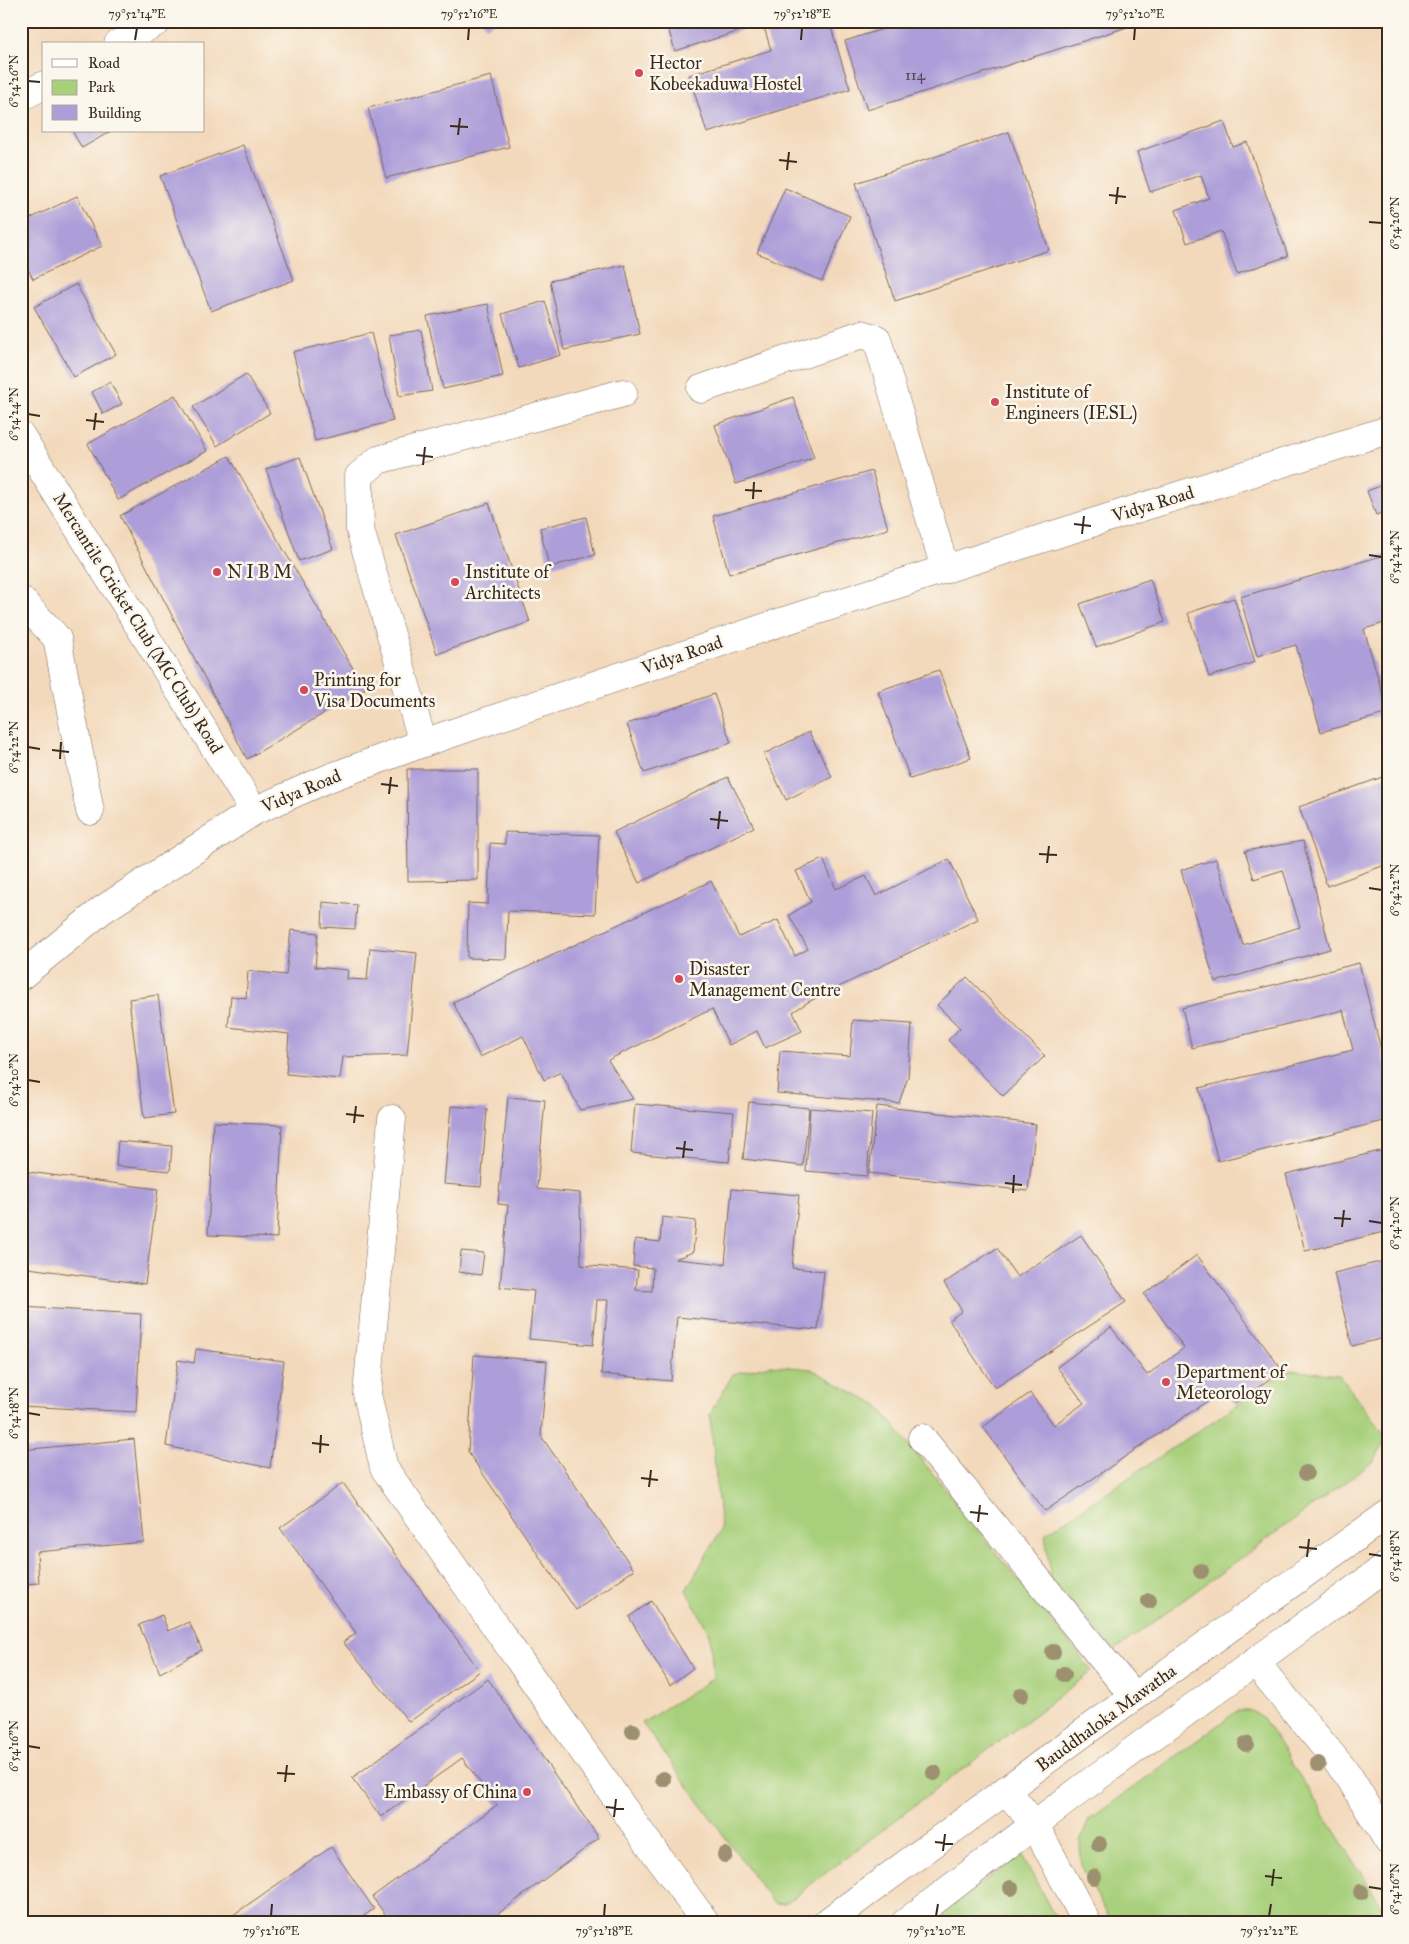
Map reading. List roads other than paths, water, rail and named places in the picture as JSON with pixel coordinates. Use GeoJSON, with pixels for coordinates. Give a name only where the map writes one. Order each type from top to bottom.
{"type":"FeatureCollection","features":[{"type":"Feature","properties":{"kind":"street"},"geometry":{"type":"LineString","coordinates":[[121,42],[158,21]]}},
{"type":"Feature","properties":{"kind":"street"},"geometry":{"type":"LineString","coordinates":[[21,97],[42,85]]}},
{"type":"Feature","properties":{"kind":"street"},"geometry":{"type":"LineString","coordinates":[[702,389],[862,334],[877,339],[945,569]]}},
{"type":"Feature","properties":{"kind":"street"},"geometry":{"type":"LineString","coordinates":[[424,743],[360,530],[359,476],[378,460],[623,393]]}},
{"type":"Feature","properties":{"kind":"street","name":"Vidya Road"},"geometry":{"type":"LineString","coordinates":[[21,976],[102,910],[254,811],[329,778],[424,743],[778,623],[1388,430]]}},
{"type":"Feature","properties":{"kind":"street","name":"Mercantile Cricket Club (MC Club) Road"},"geometry":{"type":"LineString","coordinates":[[21,436],[254,811]]}},
{"type":"Feature","properties":{"kind":"street"},"geometry":{"type":"LineString","coordinates":[[21,600],[57,638],[90,811]]}},
{"type":"Feature","properties":{"kind":"street"},"geometry":{"type":"LineString","coordinates":[[392,1120],[367,1394],[384,1468],[706,1923]]}},
{"type":"Feature","properties":{"kind":"street"},"geometry":{"type":"LineString","coordinates":[[922,1438],[1134,1698]]}},
{"type":"Feature","properties":{"kind":"street","name":"Bauddhaloka Mawatha"},"geometry":{"type":"LineString","coordinates":[[826,1923],[1006,1790],[1388,1514]]}},
{"type":"Feature","properties":{"kind":"street"},"geometry":{"type":"LineString","coordinates":[[905,1923],[1388,1565]]}},
{"type":"Feature","properties":{"kind":"street"},"geometry":{"type":"LineString","coordinates":[[1255,1662],[1348,1775],[1388,1841]]}},
{"type":"Feature","properties":{"kind":"street"},"geometry":{"type":"LineString","coordinates":[[1006,1790],[1035,1825],[1087,1923]]}},
{"type":"Feature","properties":{"kind":"place","name":"Hector Kobeekaduwa Hostel"},"geometry":{"type":"Point","coordinates":[639,73]}},
{"type":"Feature","properties":{"kind":"place","name":"Institute of Engineers (IESL)"},"geometry":{"type":"Point","coordinates":[995,402]}},
{"type":"Feature","properties":{"kind":"place","name":"N I B M"},"geometry":{"type":"Point","coordinates":[217,572]}},
{"type":"Feature","properties":{"kind":"place","name":"Institute of Architects"},"geometry":{"type":"Point","coordinates":[455,582]}},
{"type":"Feature","properties":{"kind":"place","name":"Printing for Visa Documents"},"geometry":{"type":"Point","coordinates":[304,690]}},
{"type":"Feature","properties":{"kind":"place","name":"Disaster Management Centre"},"geometry":{"type":"Point","coordinates":[679,979]}},
{"type":"Feature","properties":{"kind":"place","name":"Department of Meteorology"},"geometry":{"type":"Point","coordinates":[1166,1382]}},
{"type":"Feature","properties":{"kind":"place","name":"Embassy of China"},"geometry":{"type":"Point","coordinates":[527,1792]}}]}
